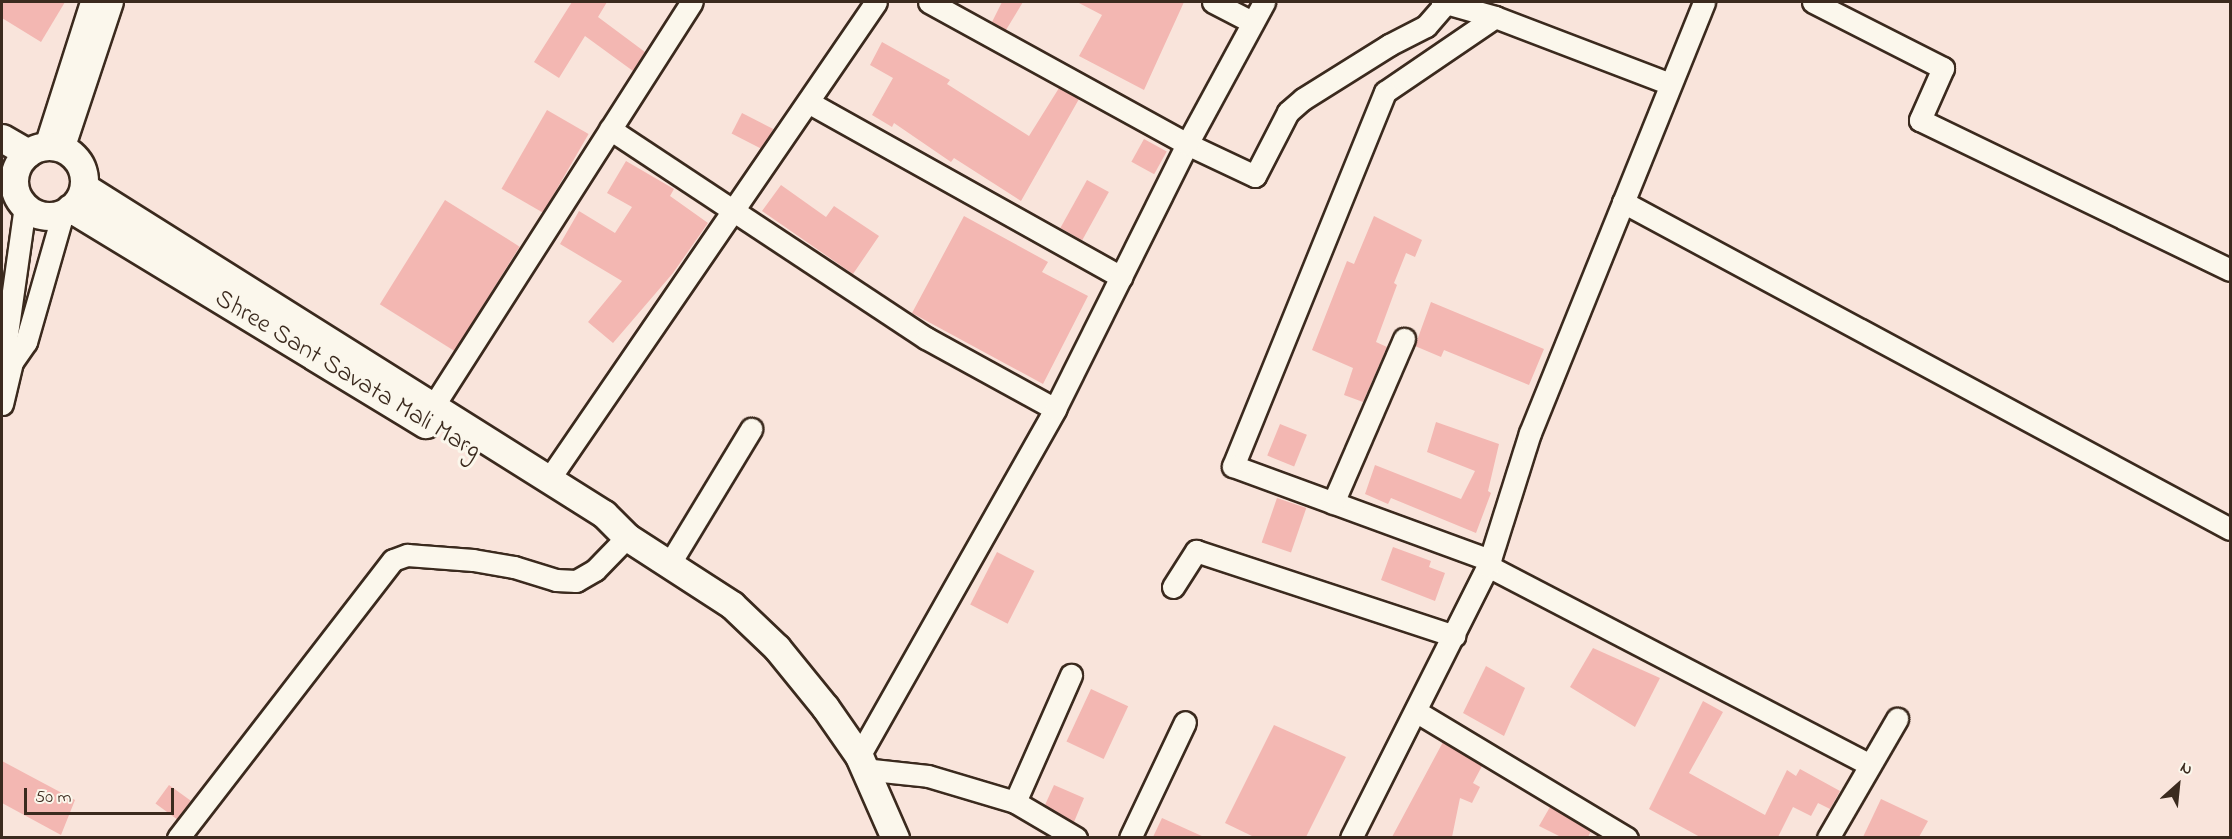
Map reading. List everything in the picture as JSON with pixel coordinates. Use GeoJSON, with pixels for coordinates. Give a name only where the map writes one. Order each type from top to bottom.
{"type":"FeatureCollection","features":[{"type":"Feature","properties":{"kind":"main road"},"geometry":{"type":"LineString","coordinates":[[2,138],[31,158],[80,164],[72,203]]}},
{"type":"Feature","properties":{"kind":"main road"},"geometry":{"type":"LineString","coordinates":[[26,206],[15,186],[31,158]]}},
{"type":"Feature","properties":{"kind":"main road","name":"Shree Sant Savata Mali Marg"},"geometry":{"type":"LineString","coordinates":[[26,206],[46,215],[72,203],[428,414],[549,480],[604,514],[627,537],[670,563],[754,624],[804,679],[861,762],[895,837]]}},
{"type":"Feature","properties":{"kind":"main road","name":"Shree Sant Savata Mali Marg"},"geometry":{"type":"LineString","coordinates":[[428,414],[596,528],[627,537]]}},
{"type":"Feature","properties":{"kind":"street"},"geometry":{"type":"LineString","coordinates":[[428,414],[692,2]]}},
{"type":"Feature","properties":{"kind":"street"},"geometry":{"type":"LineString","coordinates":[[549,480],[876,2]]}},
{"type":"Feature","properties":{"kind":"street"},"geometry":{"type":"LineString","coordinates":[[929,2],[1187,144],[1255,176],[1288,112],[1303,99],[1389,45],[1426,27],[1444,2],[1495,18],[1670,84]]}},
{"type":"Feature","properties":{"kind":"street"},"geometry":{"type":"LineString","coordinates":[[1214,2],[1252,22]]}},
{"type":"Feature","properties":{"kind":"street"},"geometry":{"type":"LineString","coordinates":[[1076,837],[1015,802],[928,776],[861,762],[1055,409],[1187,144],[1264,2]]}},
{"type":"Feature","properties":{"kind":"street"},"geometry":{"type":"LineString","coordinates":[[1351,837],[1417,712],[1489,563],[1530,433],[1704,2]]}},
{"type":"Feature","properties":{"kind":"street"},"geometry":{"type":"LineString","coordinates":[[1813,2],[1943,68],[1920,120],[2230,270]]}},
{"type":"Feature","properties":{"kind":"street"},"geometry":{"type":"LineString","coordinates":[[31,158],[96,6]]}},
{"type":"Feature","properties":{"kind":"street"},"geometry":{"type":"LineString","coordinates":[[1495,18],[1385,92],[1233,466],[1489,563],[1868,764]]}},
{"type":"Feature","properties":{"kind":"street"},"geometry":{"type":"LineString","coordinates":[[808,102],[1121,277]]}},
{"type":"Feature","properties":{"kind":"street"},"geometry":{"type":"LineString","coordinates":[[610,129],[926,338],[1055,409]]}},
{"type":"Feature","properties":{"kind":"street"},"geometry":{"type":"LineString","coordinates":[[1623,202],[2230,529]]}},
{"type":"Feature","properties":{"kind":"street"},"geometry":{"type":"LineString","coordinates":[[7,373],[26,342],[72,203]]}},
{"type":"Feature","properties":{"kind":"street"},"geometry":{"type":"LineString","coordinates":[[2,405],[7,373],[6,341],[26,206]]}},
{"type":"Feature","properties":{"kind":"street"},"geometry":{"type":"LineString","coordinates":[[1333,503],[1404,339]]}},
{"type":"Feature","properties":{"kind":"street"},"geometry":{"type":"LineString","coordinates":[[670,563],[751,429]]}},
{"type":"Feature","properties":{"kind":"street"},"geometry":{"type":"LineString","coordinates":[[178,837],[393,560],[407,555],[473,560],[514,567],[555,580],[576,581],[595,570],[627,537]]}},
{"type":"Feature","properties":{"kind":"street"},"geometry":{"type":"LineString","coordinates":[[1173,587],[1196,551],[1454,636]]}},
{"type":"Feature","properties":{"kind":"street"},"geometry":{"type":"LineString","coordinates":[[1015,802],[1071,675]]}},
{"type":"Feature","properties":{"kind":"street"},"geometry":{"type":"LineString","coordinates":[[1417,712],[1627,837]]}},
{"type":"Feature","properties":{"kind":"street"},"geometry":{"type":"LineString","coordinates":[[1828,837],[1868,764],[1897,719]]}},
{"type":"Feature","properties":{"kind":"street"},"geometry":{"type":"LineString","coordinates":[[1130,837],[1185,722]]}},
{"type":"Feature","properties":{"kind":"building"},"geometry":{"type":"Polygon","coordinates":[[[2,2],[65,2],[41,42],[2,18],[2,2]]]}},
{"type":"Feature","properties":{"kind":"building"},"geometry":{"type":"Polygon","coordinates":[[[572,2],[607,2],[598,17],[645,52],[633,71],[585,36],[559,78],[534,62],[572,2]]]}},
{"type":"Feature","properties":{"kind":"building"},"geometry":{"type":"Polygon","coordinates":[[[1002,2],[1023,2],[1006,30],[992,22],[1002,2]]]}},
{"type":"Feature","properties":{"kind":"building"},"geometry":{"type":"Polygon","coordinates":[[[1077,2],[1184,2],[1144,90],[1079,56],[1102,15],[1077,2]]]}},
{"type":"Feature","properties":{"kind":"building"},"geometry":{"type":"Polygon","coordinates":[[[882,42],[950,80],[947,84],[1029,136],[1059,88],[1079,99],[1021,201],[954,158],[951,162],[894,123],[892,127],[872,115],[893,78],[870,65],[882,42]]]}},
{"type":"Feature","properties":{"kind":"building"},"geometry":{"type":"Polygon","coordinates":[[[547,110],[589,134],[543,213],[502,189],[547,110]]]}},
{"type":"Feature","properties":{"kind":"building"},"geometry":{"type":"Polygon","coordinates":[[[742,113],[773,129],[763,149],[732,133],[742,113]]]}},
{"type":"Feature","properties":{"kind":"building"},"geometry":{"type":"Polygon","coordinates":[[[1144,139],[1167,152],[1154,174],[1131,162],[1144,139]]]}},
{"type":"Feature","properties":{"kind":"building"},"geometry":{"type":"Polygon","coordinates":[[[626,161],[674,189],[670,196],[708,223],[673,273],[613,343],[588,322],[622,281],[560,244],[579,211],[615,233],[632,207],[607,193],[626,161]]]}},
{"type":"Feature","properties":{"kind":"building"},"geometry":{"type":"Polygon","coordinates":[[[1087,180],[1109,192],[1082,240],[1060,228],[1087,180]]]}},
{"type":"Feature","properties":{"kind":"building"},"geometry":{"type":"Polygon","coordinates":[[[781,185],[826,217],[834,206],[879,236],[853,274],[762,211],[781,185]]]}},
{"type":"Feature","properties":{"kind":"building"},"geometry":{"type":"Polygon","coordinates":[[[445,200],[520,247],[454,351],[380,304],[445,200]]]}},
{"type":"Feature","properties":{"kind":"building"},"geometry":{"type":"Polygon","coordinates":[[[964,216],[1048,262],[1042,272],[1088,296],[1043,384],[912,313],[964,216]]]}},
{"type":"Feature","properties":{"kind":"building"},"geometry":{"type":"Polygon","coordinates":[[[1374,216],[1422,240],[1415,257],[1406,253],[1394,283],[1397,285],[1376,342],[1387,347],[1363,402],[1344,395],[1353,368],[1312,350],[1347,261],[1354,264],[1374,216]]]}},
{"type":"Feature","properties":{"kind":"building"},"geometry":{"type":"Polygon","coordinates":[[[1431,302],[1544,349],[1529,385],[1444,350],[1441,357],[1415,346],[1431,302]]]}},
{"type":"Feature","properties":{"kind":"building"},"geometry":{"type":"Polygon","coordinates":[[[1436,422],[1499,444],[1488,491],[1491,493],[1476,533],[1391,498],[1388,504],[1365,494],[1375,465],[1461,499],[1475,471],[1427,452],[1436,422]]]}},
{"type":"Feature","properties":{"kind":"building"},"geometry":{"type":"Polygon","coordinates":[[[1280,424],[1307,435],[1294,466],[1267,456],[1280,424]]]}},
{"type":"Feature","properties":{"kind":"building"},"geometry":{"type":"Polygon","coordinates":[[[1277,498],[1306,508],[1291,553],[1262,542],[1277,498]]]}},
{"type":"Feature","properties":{"kind":"building"},"geometry":{"type":"Polygon","coordinates":[[[1393,547],[1431,561],[1429,567],[1445,573],[1435,601],[1381,580],[1393,547]]]}},
{"type":"Feature","properties":{"kind":"building"},"geometry":{"type":"Polygon","coordinates":[[[997,552],[1034,571],[1008,624],[970,605],[997,552]]]}},
{"type":"Feature","properties":{"kind":"building"},"geometry":{"type":"Polygon","coordinates":[[[1593,648],[1660,678],[1635,727],[1570,687],[1593,648]]]}},
{"type":"Feature","properties":{"kind":"building"},"geometry":{"type":"Polygon","coordinates":[[[1486,666],[1525,688],[1504,736],[1463,713],[1486,666]]]}},
{"type":"Feature","properties":{"kind":"building"},"geometry":{"type":"Polygon","coordinates":[[[1091,689],[1128,706],[1104,759],[1066,742],[1091,689]]]}},
{"type":"Feature","properties":{"kind":"building"},"geometry":{"type":"Polygon","coordinates":[[[1703,701],[1723,712],[1689,773],[1765,815],[1787,770],[1796,776],[1800,769],[1840,791],[1830,809],[1818,803],[1811,816],[1793,807],[1778,837],[1700,837],[1649,809],[1703,701]]]}},
{"type":"Feature","properties":{"kind":"building"},"geometry":{"type":"Polygon","coordinates":[[[1274,725],[1346,757],[1306,837],[1254,837],[1225,823],[1274,725]]]}},
{"type":"Feature","properties":{"kind":"building"},"geometry":{"type":"Polygon","coordinates":[[[1443,742],[1482,766],[1473,783],[1480,787],[1472,803],[1460,798],[1452,837],[1392,837],[1443,742]]]}},
{"type":"Feature","properties":{"kind":"building"},"geometry":{"type":"Polygon","coordinates":[[[2,761],[75,800],[61,835],[2,803],[2,761]]]}},
{"type":"Feature","properties":{"kind":"building"},"geometry":{"type":"Polygon","coordinates":[[[169,785],[191,801],[177,819],[155,804],[169,785]]]}},
{"type":"Feature","properties":{"kind":"building"},"geometry":{"type":"Polygon","coordinates":[[[1054,785],[1084,798],[1074,822],[1045,805],[1054,785]]]}},
{"type":"Feature","properties":{"kind":"building"},"geometry":{"type":"Polygon","coordinates":[[[1881,799],[1928,821],[1919,837],[1863,837],[1881,799]]]}},
{"type":"Feature","properties":{"kind":"building"},"geometry":{"type":"Polygon","coordinates":[[[1550,807],[1591,831],[1588,837],[1561,837],[1539,826],[1550,807]]]}},
{"type":"Feature","properties":{"kind":"building"},"geometry":{"type":"Polygon","coordinates":[[[1162,818],[1204,837],[1153,837],[1162,818]]]}}]}
